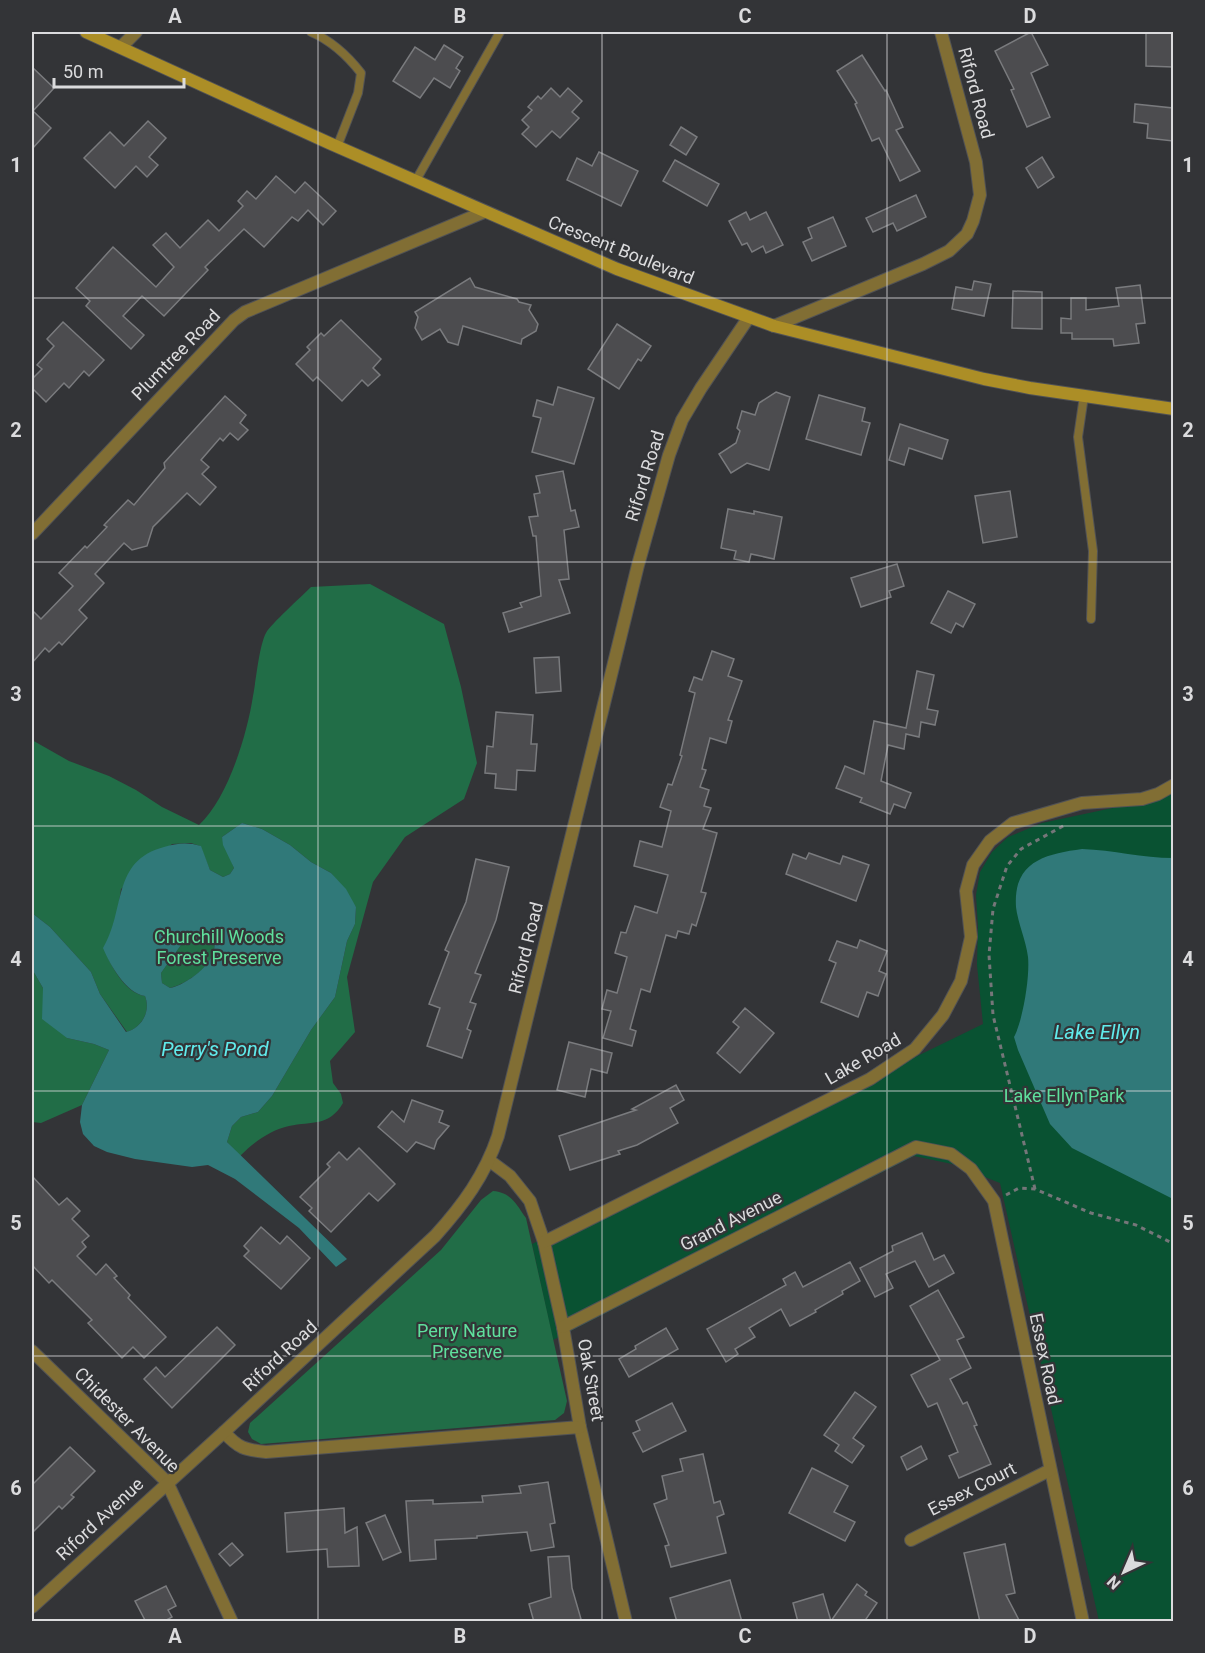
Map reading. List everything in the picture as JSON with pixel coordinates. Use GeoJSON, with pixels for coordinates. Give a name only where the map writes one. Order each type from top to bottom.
{"type":"FeatureCollection","features":[{"type":"Feature","properties":{"kind":"street","name":"Crescent Boulevard"},"geometry":{"type":"LineString","coordinates":[[86,32],[415,182],[617,269],[774,326],[984,379],[1173,409]]}},
{"type":"Feature","properties":{"kind":"street"},"geometry":{"type":"LineString","coordinates":[[121,47],[136,32]]}},
{"type":"Feature","properties":{"kind":"street","name":"Riford Road"},"geometry":{"type":"LineString","coordinates":[[774,326],[923,264],[949,251],[967,234],[980,195],[977,173],[940,32]]}},
{"type":"Feature","properties":{"kind":"street","name":"Plumtree Road"},"geometry":{"type":"LineString","coordinates":[[32,534],[234,320],[245,312],[484,212]]}},
{"type":"Feature","properties":{"kind":"street","name":"Riford Road"},"geometry":{"type":"LineString","coordinates":[[167,1482],[435,1236],[461,1208],[490,1161],[504,1113],[638,565],[666,465],[682,420],[749,317]]}},
{"type":"Feature","properties":{"kind":"street","name":"Lake Road"},"geometry":{"type":"LineString","coordinates":[[544,1242],[870,1079],[915,1049],[943,1015],[961,981],[971,937],[966,891],[973,865],[990,841],[1013,823],[1082,803],[1142,799],[1158,794],[1173,785]]}},
{"type":"Feature","properties":{"kind":"street","name":"Essex Road"},"geometry":{"type":"LineString","coordinates":[[916,1147],[951,1154],[971,1169],[994,1201],[1083,1622]]}},
{"type":"Feature","properties":{"kind":"street","name":"Grand Avenue"},"geometry":{"type":"LineString","coordinates":[[563,1327],[916,1147]]}},
{"type":"Feature","properties":{"kind":"street","name":"Oak Street"},"geometry":{"type":"LineString","coordinates":[[490,1161],[510,1176],[530,1201],[544,1242],[563,1327],[580,1427],[626,1622]]}},
{"type":"Feature","properties":{"kind":"street","name":"Chidester Avenue"},"geometry":{"type":"LineString","coordinates":[[32,1351],[167,1482],[232,1622]]}},
{"type":"Feature","properties":{"kind":"street"},"geometry":{"type":"LineString","coordinates":[[224,1432],[235,1445],[249,1451],[266,1452],[580,1427]]}},
{"type":"Feature","properties":{"kind":"street","name":"Essex Court"},"geometry":{"type":"LineString","coordinates":[[911,1540],[1050,1470]]}},
{"type":"Feature","properties":{"kind":"street","name":"Riford Avenue"},"geometry":{"type":"LineString","coordinates":[[32,1607],[167,1482]]}},
{"type":"Feature","properties":{"kind":"lane"},"geometry":{"type":"LineString","coordinates":[[311,32],[328,39],[361,73],[358,93],[337,147]]}},
{"type":"Feature","properties":{"kind":"lane"},"geometry":{"type":"LineString","coordinates":[[415,182],[500,32]]}},
{"type":"Feature","properties":{"kind":"lane"},"geometry":{"type":"LineString","coordinates":[[1084,396],[1078,437],[1093,551],[1091,619]]}},
{"type":"Feature","properties":{"kind":"path"},"geometry":{"type":"LineString","coordinates":[[1035,1189],[993,1015],[989,955],[993,909],[1007,866],[1021,849],[1069,823]]}},
{"type":"Feature","properties":{"kind":"path"},"geometry":{"type":"LineString","coordinates":[[994,1201],[1019,1188],[1035,1189],[1091,1213],[1136,1225],[1173,1244]]}},
{"type":"Feature","properties":{"kind":"green space"},"geometry":{"type":"Polygon","coordinates":[[[370,584],[444,624],[461,687],[477,763],[464,799],[405,837],[373,882],[347,977],[355,1032],[330,1061],[333,1083],[341,1094],[343,1103],[338,1111],[326,1120],[289,1126],[275,1131],[256,1142],[240,1156],[227,1142],[232,1126],[241,1117],[258,1112],[272,1096],[311,1030],[335,997],[347,941],[355,924],[356,907],[331,873],[262,829],[242,823],[222,837],[234,868],[230,874],[223,877],[210,870],[200,846],[191,843],[172,844],[121,889],[113,927],[104,948],[119,977],[131,990],[145,996],[147,1002],[144,1018],[127,1032],[100,994],[91,972],[50,927],[32,913],[32,740],[69,761],[109,776],[162,807],[199,825],[219,799],[235,765],[246,729],[266,633],[311,587],[370,584]]]}},
{"type":"Feature","properties":{"kind":"green space","name":"Lake Ellyn Park"},"geometry":{"type":"Polygon","coordinates":[[[1173,790],[1173,1621],[1099,1621],[1000,1183],[952,1164],[914,1156],[553,1340],[532,1244],[983,1024],[977,965],[976,895],[980,872],[992,852],[1008,837],[1042,823],[1150,800],[1173,790]]]}},
{"type":"Feature","properties":{"kind":"green space"},"geometry":{"type":"Polygon","coordinates":[[[206,929],[213,938],[214,948],[212,957],[206,965],[189,980],[179,985],[170,988],[162,983],[161,973],[186,938],[206,929]]]}},
{"type":"Feature","properties":{"kind":"green space"},"geometry":{"type":"Polygon","coordinates":[[[32,969],[67,1038],[109,1050],[82,1105],[41,1123],[32,1122],[32,969]]]}},
{"type":"Feature","properties":{"kind":"green space","name":"Perry Nature Preserve"},"geometry":{"type":"Polygon","coordinates":[[[493,1191],[509,1197],[526,1218],[567,1401],[564,1413],[555,1420],[261,1444],[252,1439],[248,1432],[250,1423],[441,1250],[481,1200],[493,1191]]]}},
{"type":"Feature","properties":{"kind":"water","name":"Perry's Pond"},"geometry":{"type":"Polygon","coordinates":[[[242,823],[262,829],[331,873],[346,889],[356,907],[355,924],[347,941],[335,997],[311,1030],[272,1096],[258,1112],[241,1117],[232,1126],[227,1142],[347,1259],[336,1267],[299,1228],[235,1179],[208,1165],[192,1167],[135,1159],[94,1146],[83,1134],[80,1122],[82,1105],[109,1050],[67,1038],[42,1019],[43,988],[32,969],[32,913],[50,927],[91,972],[100,994],[126,1032],[132,1030],[141,1023],[146,1013],[145,996],[131,990],[125,984],[114,970],[103,948],[115,918],[127,875],[135,863],[147,854],[169,846],[187,844],[201,846],[210,870],[223,877],[230,874],[234,868],[223,845],[222,837],[242,823]],[[206,929],[186,938],[161,973],[162,983],[170,988],[189,980],[198,973],[212,956],[213,938],[206,929]]]}},
{"type":"Feature","properties":{"kind":"water","name":"Lake Ellyn"},"geometry":{"type":"Polygon","coordinates":[[[1082,849],[1173,858],[1173,1199],[1072,1148],[1050,1124],[1014,1037],[1023,1009],[1028,965],[1027,951],[1016,907],[1016,892],[1020,879],[1026,870],[1045,857],[1082,849]]]}},
{"type":"Feature","properties":{"kind":"building"},"geometry":{"type":"Polygon","coordinates":[[[1031,32],[1048,65],[1031,73],[1050,117],[1027,127],[1011,90],[1014,89],[995,51],[1031,32]]]}},
{"type":"Feature","properties":{"kind":"building"},"geometry":{"type":"Polygon","coordinates":[[[1146,32],[1173,32],[1173,67],[1146,66],[1146,32]]]}},
{"type":"Feature","properties":{"kind":"building"},"geometry":{"type":"Polygon","coordinates":[[[444,45],[463,57],[456,68],[460,71],[450,88],[434,78],[420,98],[393,81],[415,47],[435,60],[444,45]]]}},
{"type":"Feature","properties":{"kind":"building"},"geometry":{"type":"Polygon","coordinates":[[[862,55],[886,90],[903,127],[896,130],[920,171],[900,181],[879,138],[872,141],[855,104],[857,103],[837,71],[862,55]]]}},
{"type":"Feature","properties":{"kind":"building"},"geometry":{"type":"Polygon","coordinates":[[[32,67],[54,88],[33,111],[51,128],[32,149],[32,67]]]}},
{"type":"Feature","properties":{"kind":"building"},"geometry":{"type":"Polygon","coordinates":[[[551,88],[560,97],[568,88],[582,101],[572,112],[579,118],[560,138],[552,131],[536,147],[522,134],[529,127],[522,120],[532,110],[528,107],[538,96],[541,99],[551,88]]]}},
{"type":"Feature","properties":{"kind":"building"},"geometry":{"type":"Polygon","coordinates":[[[1135,104],[1173,108],[1173,141],[1147,138],[1148,124],[1134,122],[1135,104]]]}},
{"type":"Feature","properties":{"kind":"building"},"geometry":{"type":"Polygon","coordinates":[[[148,121],[166,138],[149,157],[158,165],[147,177],[136,166],[115,188],[84,158],[110,132],[124,146],[148,121]]]}},
{"type":"Feature","properties":{"kind":"building"},"geometry":{"type":"Polygon","coordinates":[[[681,127],[697,137],[686,155],[670,145],[681,127]]]}},
{"type":"Feature","properties":{"kind":"building"},"geometry":{"type":"Polygon","coordinates":[[[599,152],[638,171],[621,206],[567,180],[577,158],[592,166],[599,152]]]}},
{"type":"Feature","properties":{"kind":"building"},"geometry":{"type":"Polygon","coordinates":[[[1042,157],[1054,177],[1038,188],[1026,168],[1042,157]]]}},
{"type":"Feature","properties":{"kind":"building"},"geometry":{"type":"Polygon","coordinates":[[[675,160],[719,184],[707,206],[663,181],[675,160]]]}},
{"type":"Feature","properties":{"kind":"building"},"geometry":{"type":"Polygon","coordinates":[[[276,176],[295,193],[305,182],[336,211],[323,225],[308,210],[298,221],[292,217],[264,247],[244,229],[205,267],[208,270],[164,316],[142,296],[123,316],[144,335],[131,349],[86,306],[90,301],[76,288],[113,247],[156,287],[174,267],[153,245],[166,233],[180,248],[208,220],[219,231],[243,206],[238,201],[247,191],[256,199],[276,176]]]}},
{"type":"Feature","properties":{"kind":"building"},"geometry":{"type":"Polygon","coordinates":[[[916,195],[926,217],[897,231],[893,223],[873,232],[866,218],[916,195]]]}},
{"type":"Feature","properties":{"kind":"building"},"geometry":{"type":"Polygon","coordinates":[[[746,212],[750,220],[766,212],[783,245],[766,253],[763,246],[752,252],[747,243],[742,245],[729,221],[746,212]]]}},
{"type":"Feature","properties":{"kind":"building"},"geometry":{"type":"Polygon","coordinates":[[[833,217],[846,246],[812,261],[803,242],[812,238],[808,228],[833,217]]]}},
{"type":"Feature","properties":{"kind":"building"},"geometry":{"type":"Polygon","coordinates":[[[470,278],[475,287],[531,305],[529,310],[538,324],[536,331],[522,339],[521,344],[463,326],[458,345],[448,342],[440,329],[422,340],[415,328],[418,317],[415,312],[470,278]]]}},
{"type":"Feature","properties":{"kind":"building"},"geometry":{"type":"Polygon","coordinates":[[[974,281],[991,284],[984,316],[952,309],[956,287],[972,290],[974,281]]]}},
{"type":"Feature","properties":{"kind":"building"},"geometry":{"type":"Polygon","coordinates":[[[1140,285],[1145,323],[1136,324],[1139,343],[1114,346],[1113,339],[1072,339],[1072,333],[1061,333],[1061,318],[1071,319],[1071,298],[1086,298],[1086,310],[1119,306],[1116,288],[1140,285]]]}},
{"type":"Feature","properties":{"kind":"building"},"geometry":{"type":"Polygon","coordinates":[[[1013,291],[1042,292],[1042,329],[1012,328],[1013,291]]]}},
{"type":"Feature","properties":{"kind":"building"},"geometry":{"type":"Polygon","coordinates":[[[341,320],[381,359],[373,368],[380,375],[368,386],[362,380],[342,401],[317,377],[313,381],[296,364],[310,350],[307,347],[321,333],[324,336],[341,320]]]}},
{"type":"Feature","properties":{"kind":"building"},"geometry":{"type":"Polygon","coordinates":[[[63,322],[104,360],[89,376],[84,371],[69,388],[64,383],[46,402],[32,388],[32,379],[42,369],[37,365],[54,346],[47,339],[63,322]]]}},
{"type":"Feature","properties":{"kind":"building"},"geometry":{"type":"Polygon","coordinates":[[[617,324],[651,346],[641,361],[638,359],[619,389],[588,369],[617,324]]]}},
{"type":"Feature","properties":{"kind":"building"},"geometry":{"type":"Polygon","coordinates":[[[558,387],[594,398],[574,464],[532,452],[541,418],[533,416],[537,400],[553,405],[558,387]]]}},
{"type":"Feature","properties":{"kind":"building"},"geometry":{"type":"Polygon","coordinates":[[[776,392],[790,397],[769,470],[747,463],[731,473],[719,454],[736,443],[742,411],[755,415],[759,403],[776,392]]]}},
{"type":"Feature","properties":{"kind":"building"},"geometry":{"type":"Polygon","coordinates":[[[819,395],[865,408],[862,421],[870,423],[861,455],[806,439],[819,395]]]}},
{"type":"Feature","properties":{"kind":"building"},"geometry":{"type":"Polygon","coordinates":[[[225,396],[246,415],[240,423],[248,430],[238,440],[230,433],[223,441],[220,438],[201,460],[209,467],[202,474],[216,487],[200,505],[187,493],[153,527],[147,546],[132,550],[124,543],[95,574],[104,583],[79,610],[87,618],[62,645],[59,642],[49,652],[45,648],[32,663],[32,610],[41,619],[73,586],[59,573],[107,527],[104,525],[128,500],[134,505],[165,468],[164,463],[225,396]]]}},
{"type":"Feature","properties":{"kind":"building"},"geometry":{"type":"Polygon","coordinates":[[[900,424],[948,440],[942,459],[909,448],[904,465],[889,460],[900,424]]]}},
{"type":"Feature","properties":{"kind":"building"},"geometry":{"type":"Polygon","coordinates":[[[563,471],[571,511],[575,510],[579,527],[564,530],[569,579],[559,580],[570,613],[509,632],[503,613],[522,607],[520,603],[541,596],[536,536],[533,536],[529,517],[538,516],[534,494],[540,493],[536,476],[563,471]]]}},
{"type":"Feature","properties":{"kind":"building"},"geometry":{"type":"Polygon","coordinates":[[[1010,491],[1017,537],[983,543],[975,496],[1010,491]]]}},
{"type":"Feature","properties":{"kind":"building"},"geometry":{"type":"Polygon","coordinates":[[[728,509],[754,514],[754,511],[782,517],[774,559],[751,554],[749,562],[734,559],[736,551],[721,548],[728,509]]]}},
{"type":"Feature","properties":{"kind":"building"},"geometry":{"type":"Polygon","coordinates":[[[897,564],[904,586],[889,591],[891,597],[861,607],[851,578],[897,564]]]}},
{"type":"Feature","properties":{"kind":"building"},"geometry":{"type":"Polygon","coordinates":[[[948,591],[975,604],[963,627],[956,623],[951,633],[931,623],[948,591]]]}},
{"type":"Feature","properties":{"kind":"building"},"geometry":{"type":"Polygon","coordinates":[[[712,651],[734,659],[728,676],[742,681],[728,720],[732,721],[726,743],[710,738],[702,769],[706,770],[700,787],[709,790],[704,806],[711,808],[703,829],[717,833],[701,892],[706,893],[696,926],[692,924],[689,934],[678,931],[676,938],[666,935],[650,992],[641,989],[630,1029],[636,1031],[632,1046],[603,1038],[611,1011],[602,1009],[607,990],[617,993],[627,957],[615,953],[621,932],[626,933],[635,906],[657,913],[668,875],[634,866],[640,841],[662,847],[671,811],[660,807],[668,784],[672,785],[682,756],[680,755],[695,693],[689,691],[694,677],[702,680],[712,651]]]}},
{"type":"Feature","properties":{"kind":"building"},"geometry":{"type":"Polygon","coordinates":[[[559,657],[561,691],[536,693],[534,658],[559,657]]]}},
{"type":"Feature","properties":{"kind":"building"},"geometry":{"type":"Polygon","coordinates":[[[917,671],[934,675],[927,709],[938,711],[935,725],[921,722],[919,737],[906,734],[904,749],[888,745],[881,781],[911,793],[905,808],[894,804],[890,814],[860,802],[862,798],[836,788],[845,766],[864,774],[874,721],[906,728],[917,671]]]}},
{"type":"Feature","properties":{"kind":"building"},"geometry":{"type":"Polygon","coordinates":[[[496,712],[533,715],[531,744],[537,744],[535,771],[517,770],[516,790],[495,788],[496,774],[485,773],[487,746],[493,747],[496,712]]]}},
{"type":"Feature","properties":{"kind":"building"},"geometry":{"type":"Polygon","coordinates":[[[809,853],[840,864],[843,856],[869,865],[856,901],[786,874],[793,854],[806,859],[809,853]]]}},
{"type":"Feature","properties":{"kind":"building"},"geometry":{"type":"Polygon","coordinates":[[[476,859],[509,867],[496,920],[475,973],[481,975],[470,1002],[476,1004],[467,1029],[471,1031],[462,1058],[427,1046],[440,1008],[429,1004],[449,952],[445,950],[466,902],[476,859]]]}},
{"type":"Feature","properties":{"kind":"building"},"geometry":{"type":"Polygon","coordinates":[[[860,940],[887,951],[879,971],[886,974],[878,996],[867,992],[858,1017],[821,1002],[836,963],[829,960],[837,941],[857,948],[860,940]]]}},
{"type":"Feature","properties":{"kind":"building"},"geometry":{"type":"Polygon","coordinates":[[[745,1008],[774,1033],[740,1073],[717,1053],[739,1027],[733,1022],[745,1008]]]}},
{"type":"Feature","properties":{"kind":"building"},"geometry":{"type":"Polygon","coordinates":[[[569,1042],[612,1053],[607,1073],[591,1069],[585,1097],[557,1090],[569,1042]]]}},
{"type":"Feature","properties":{"kind":"building"},"geometry":{"type":"Polygon","coordinates":[[[676,1085],[684,1100],[670,1108],[678,1123],[637,1145],[618,1151],[620,1154],[570,1170],[559,1136],[636,1110],[632,1109],[676,1085]]]}},
{"type":"Feature","properties":{"kind":"building"},"geometry":{"type":"Polygon","coordinates":[[[412,1100],[443,1111],[439,1122],[449,1126],[437,1140],[434,1149],[416,1142],[407,1152],[378,1127],[392,1111],[404,1122],[412,1100]]]}},
{"type":"Feature","properties":{"kind":"building"},"geometry":{"type":"Polygon","coordinates":[[[359,1148],[395,1184],[378,1201],[369,1193],[331,1232],[309,1211],[312,1208],[300,1197],[330,1167],[327,1164],[339,1152],[347,1160],[359,1148]]]}},
{"type":"Feature","properties":{"kind":"building"},"geometry":{"type":"Polygon","coordinates":[[[32,1176],[59,1205],[67,1198],[80,1211],[72,1219],[89,1236],[82,1242],[86,1247],[77,1256],[96,1275],[106,1264],[117,1276],[114,1278],[130,1295],[128,1298],[166,1337],[144,1358],[133,1347],[122,1358],[88,1323],[92,1320],[52,1280],[49,1283],[32,1265],[32,1176]]]}},
{"type":"Feature","properties":{"kind":"building"},"geometry":{"type":"Polygon","coordinates":[[[261,1227],[280,1244],[287,1236],[310,1258],[281,1289],[244,1256],[249,1251],[244,1246],[261,1227]]]}},
{"type":"Feature","properties":{"kind":"building"},"geometry":{"type":"Polygon","coordinates":[[[922,1233],[934,1260],[944,1255],[954,1273],[929,1287],[915,1261],[886,1274],[893,1288],[875,1297],[860,1268],[893,1251],[892,1246],[922,1233]]]}},
{"type":"Feature","properties":{"kind":"building"},"geometry":{"type":"Polygon","coordinates":[[[850,1262],[860,1281],[815,1310],[816,1312],[790,1326],[781,1309],[749,1328],[755,1337],[735,1349],[738,1354],[726,1362],[707,1329],[786,1285],[783,1279],[795,1272],[803,1287],[850,1262]]]}},
{"type":"Feature","properties":{"kind":"building"},"geometry":{"type":"Polygon","coordinates":[[[938,1290],[964,1337],[957,1340],[971,1368],[950,1379],[963,1404],[967,1402],[977,1425],[974,1426],[991,1464],[959,1478],[949,1456],[958,1452],[937,1403],[928,1407],[911,1375],[940,1360],[910,1306],[938,1290]]]}},
{"type":"Feature","properties":{"kind":"building"},"geometry":{"type":"Polygon","coordinates":[[[217,1327],[235,1345],[172,1408],[144,1379],[156,1367],[165,1377],[217,1327]]]}},
{"type":"Feature","properties":{"kind":"building"},"geometry":{"type":"Polygon","coordinates":[[[666,1328],[678,1349],[629,1377],[619,1359],[636,1349],[635,1346],[666,1328]]]}},
{"type":"Feature","properties":{"kind":"building"},"geometry":{"type":"Polygon","coordinates":[[[855,1392],[876,1407],[853,1438],[864,1446],[852,1463],[835,1451],[839,1445],[824,1435],[855,1392]]]}},
{"type":"Feature","properties":{"kind":"building"},"geometry":{"type":"Polygon","coordinates":[[[672,1403],[686,1431],[643,1452],[633,1433],[640,1430],[636,1421],[672,1403]]]}},
{"type":"Feature","properties":{"kind":"building"},"geometry":{"type":"Polygon","coordinates":[[[921,1446],[927,1459],[907,1470],[901,1457],[921,1446]]]}},
{"type":"Feature","properties":{"kind":"building"},"geometry":{"type":"Polygon","coordinates":[[[70,1447],[95,1471],[71,1495],[74,1497],[62,1509],[59,1506],[32,1533],[32,1485],[70,1447]]]}},
{"type":"Feature","properties":{"kind":"building"},"geometry":{"type":"Polygon","coordinates":[[[703,1454],[714,1503],[720,1501],[724,1514],[717,1517],[726,1553],[671,1567],[665,1546],[669,1545],[654,1504],[667,1499],[662,1476],[683,1471],[680,1459],[703,1454]]]}},
{"type":"Feature","properties":{"kind":"building"},"geometry":{"type":"Polygon","coordinates":[[[812,1468],[848,1486],[834,1512],[855,1522],[845,1541],[789,1513],[812,1468]]]}},
{"type":"Feature","properties":{"kind":"building"},"geometry":{"type":"Polygon","coordinates":[[[548,1482],[555,1523],[550,1524],[554,1547],[531,1551],[527,1532],[435,1540],[436,1559],[410,1561],[406,1501],[433,1500],[433,1504],[483,1502],[482,1496],[521,1493],[519,1486],[548,1482]]]}},
{"type":"Feature","properties":{"kind":"building"},"geometry":{"type":"Polygon","coordinates":[[[344,1508],[345,1533],[357,1527],[359,1566],[328,1567],[327,1549],[287,1552],[285,1513],[344,1508]]]}},
{"type":"Feature","properties":{"kind":"building"},"geometry":{"type":"Polygon","coordinates":[[[385,1515],[401,1552],[383,1560],[366,1523],[385,1515]]]}},
{"type":"Feature","properties":{"kind":"building"},"geometry":{"type":"Polygon","coordinates":[[[232,1543],[243,1555],[230,1566],[219,1554],[232,1543]]]}},
{"type":"Feature","properties":{"kind":"building"},"geometry":{"type":"Polygon","coordinates":[[[1005,1544],[1015,1593],[1006,1595],[1020,1622],[980,1622],[964,1553],[1005,1544]]]}},
{"type":"Feature","properties":{"kind":"building"},"geometry":{"type":"Polygon","coordinates":[[[569,1556],[572,1588],[581,1619],[574,1622],[534,1622],[529,1604],[551,1597],[548,1557],[569,1556]]]}},
{"type":"Feature","properties":{"kind":"building"},"geometry":{"type":"Polygon","coordinates":[[[730,1580],[742,1622],[677,1622],[670,1598],[730,1580]]]}},
{"type":"Feature","properties":{"kind":"building"},"geometry":{"type":"Polygon","coordinates":[[[857,1584],[867,1592],[865,1595],[877,1603],[864,1622],[798,1622],[793,1603],[823,1594],[831,1621],[857,1584]]]}},
{"type":"Feature","properties":{"kind":"building"},"geometry":{"type":"Polygon","coordinates":[[[166,1586],[176,1606],[168,1610],[172,1617],[163,1622],[146,1622],[135,1601],[166,1586]]]}},
{"type":"Feature","properties":{"kind":"park label","name":"Churchill Woods Forest Preserve"},"geometry":{"type":"Point","coordinates":[219,947]}}]}
